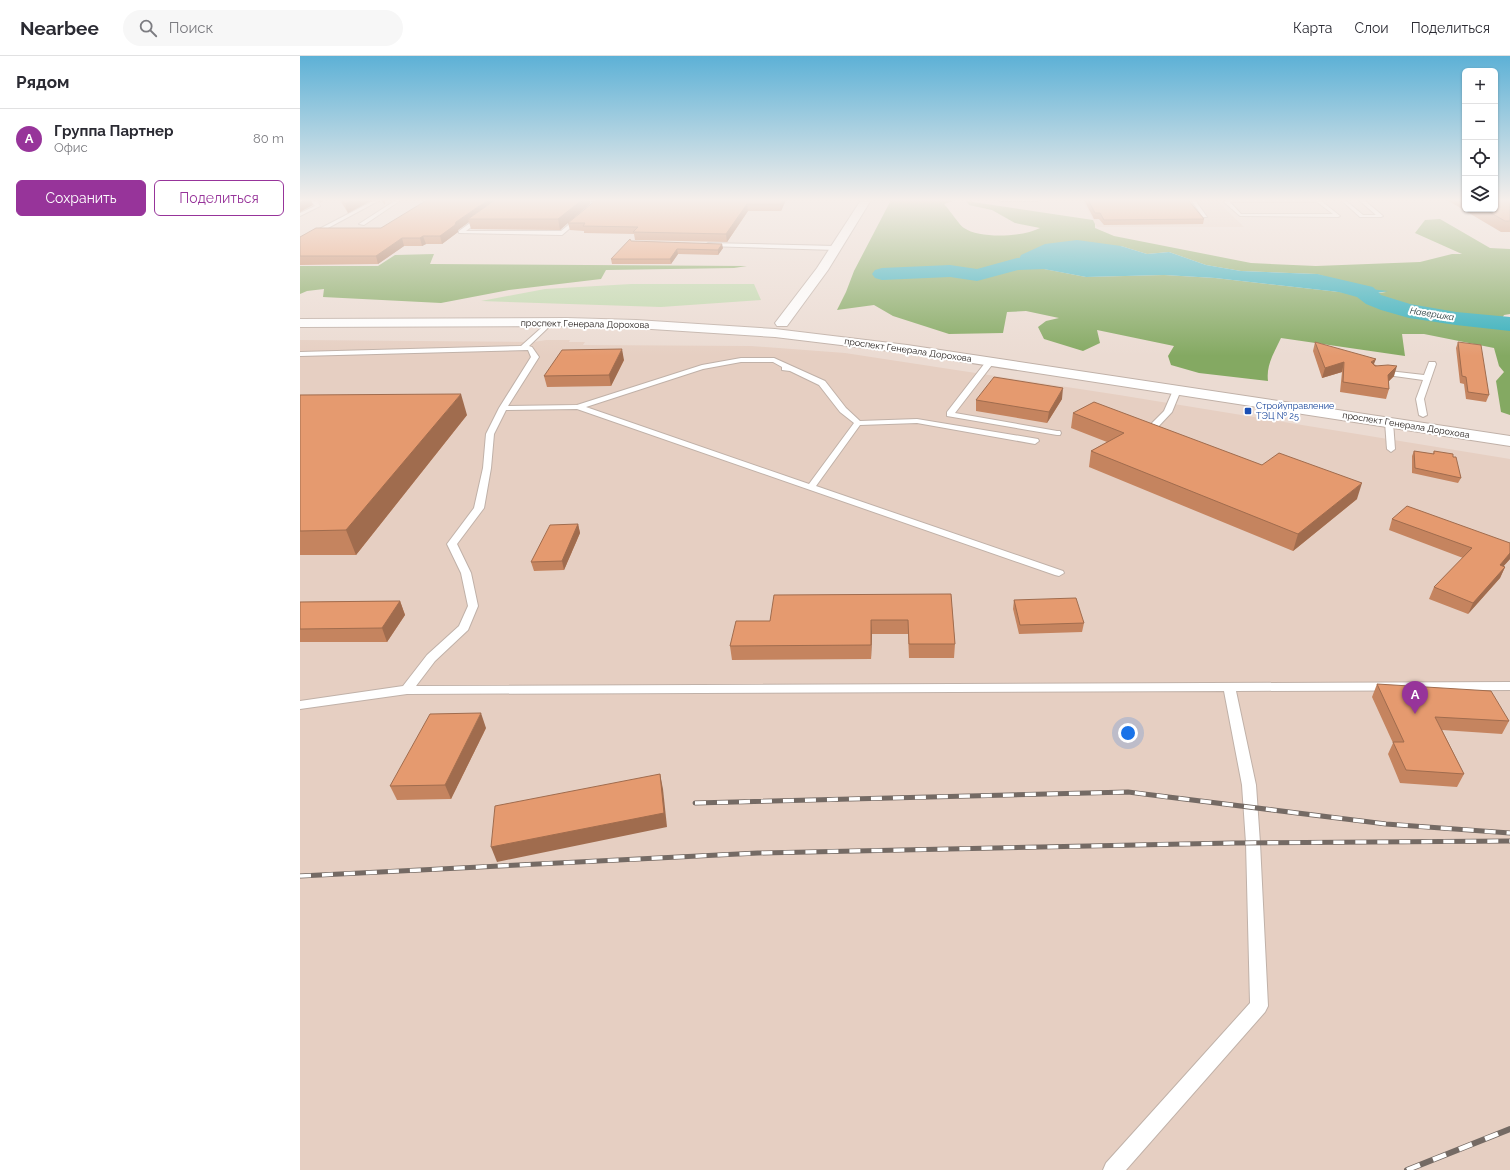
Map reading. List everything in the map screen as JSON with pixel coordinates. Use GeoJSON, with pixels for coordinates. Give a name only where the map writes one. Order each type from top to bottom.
{"type":"FeatureCollection","features":[{"type":"Feature","properties":{"kind":"main road"},"geometry":{"type":"LineString","coordinates":[[782,323],[822,270],[833,252]]}},
{"type":"Feature","properties":{"kind":"main road","name":"проспект Генерала Дорохова"},"geometry":{"type":"LineString","coordinates":[[300,313],[569,313],[649,315],[782,323],[922,340],[1510,428]]}},
{"type":"Feature","properties":{"kind":"main road","name":"проспект Генерала Дорохова"},"geometry":{"type":"LineString","coordinates":[[300,323],[551,322],[636,324],[775,333],[841,340],[991,361],[1510,441]]}},
{"type":"Feature","properties":{"kind":"lane"},"geometry":{"type":"LineString","coordinates":[[523,348],[551,322]]}},
{"type":"Feature","properties":{"kind":"lane"},"geometry":{"type":"LineString","coordinates":[[300,354],[530,348],[534,357],[503,408],[490,434],[488,468],[479,508],[452,544],[466,573],[473,606],[464,628],[431,658],[407,690]]}},
{"type":"Feature","properties":{"kind":"lane"},"geometry":{"type":"LineString","coordinates":[[503,408],[578,407],[702,367],[741,360],[774,360],[822,383],[843,410],[858,423],[917,421],[1035,441]]}},
{"type":"Feature","properties":{"kind":"lane"},"geometry":{"type":"LineString","coordinates":[[991,361],[950,414],[1057,433]]}},
{"type":"Feature","properties":{"kind":"lane"},"geometry":{"type":"LineString","coordinates":[[1423,415],[1420,399],[1432,364]]}},
{"type":"Feature","properties":{"kind":"lane"},"geometry":{"type":"LineString","coordinates":[[737,366],[792,369]]}},
{"type":"Feature","properties":{"kind":"lane"},"geometry":{"type":"LineString","coordinates":[[1373,372],[1385,371],[1427,378]]}},
{"type":"Feature","properties":{"kind":"lane"},"geometry":{"type":"LineString","coordinates":[[1153,428],[1168,412],[1176,390]]}},
{"type":"Feature","properties":{"kind":"lane"},"geometry":{"type":"LineString","coordinates":[[578,407],[1059,573]]}},
{"type":"Feature","properties":{"kind":"lane"},"geometry":{"type":"LineString","coordinates":[[1389,422],[1391,449]]}},
{"type":"Feature","properties":{"kind":"lane"},"geometry":{"type":"LineString","coordinates":[[811,488],[858,423]]}},
{"type":"Feature","properties":{"kind":"lane"},"geometry":{"type":"LineString","coordinates":[[300,704],[407,690],[1510,686]]}},
{"type":"Feature","properties":{"kind":"lane"},"geometry":{"type":"LineString","coordinates":[[1113,1170],[1259,1006],[1253,843],[1249,785],[1229,687]]}},
{"type":"Feature","properties":{"kind":"shaded area"},"geometry":{"type":"Polygon","coordinates":[[[300,340],[534,342],[546,340],[570,340],[569,342],[585,342],[583,345],[751,346],[845,353],[1119,395],[1510,459],[1510,1170],[300,1170],[300,340]]]}},
{"type":"Feature","properties":{"kind":"green space"},"geometry":{"type":"Polygon","coordinates":[[[864,252],[1087,252],[1018,264],[1086,277],[1164,275],[1215,278],[1366,295],[1386,292],[1360,288],[1317,274],[1241,271],[1206,265],[1169,252],[1147,254],[1140,252],[1195,252],[1251,263],[1316,266],[1420,262],[1452,254],[1462,254],[1457,252],[1510,252],[1510,314],[1504,315],[1498,325],[1510,329],[1510,415],[1501,412],[1496,381],[1504,372],[1499,366],[1494,348],[1424,334],[1402,334],[1405,356],[1281,338],[1269,364],[1268,381],[1199,373],[1171,365],[1168,356],[1174,346],[1097,330],[1100,343],[1083,351],[1044,339],[1038,327],[1046,321],[1059,318],[1026,311],[1007,312],[1003,333],[949,334],[893,316],[874,305],[837,310],[854,271],[864,252]]]}},
{"type":"Feature","properties":{"kind":"green space"},"geometry":{"type":"Polygon","coordinates":[[[434,254],[430,264],[747,266],[734,268],[606,270],[601,279],[509,290],[441,303],[323,297],[324,289],[307,291],[300,294],[300,266],[378,266],[395,255],[434,254]]]}},
{"type":"Feature","properties":{"kind":"green space"},"geometry":{"type":"Polygon","coordinates":[[[631,284],[754,284],[761,300],[661,307],[481,301],[545,289],[631,284]]]}},
{"type":"Feature","properties":{"kind":"water"},"geometry":{"type":"Polygon","coordinates":[[[1028,252],[1140,252],[1147,254],[1169,252],[1206,265],[1241,271],[1317,274],[1360,288],[1388,291],[1366,295],[1215,278],[1164,275],[1086,277],[1017,264],[1021,255],[1028,252]]]}},
{"type":"Feature","properties":{"kind":"building"},"geometry":{"type":"Polygon","coordinates":[[[300,252],[382,252],[376,256],[300,256],[300,252]]]}},
{"type":"Feature","properties":{"kind":"building"},"geometry":{"type":"Polygon","coordinates":[[[618,252],[675,252],[670,259],[611,259],[618,252]]]}},
{"type":"Feature","properties":{"kind":"building"},"geometry":{"type":"Polygon","coordinates":[[[1315,342],[1376,359],[1371,362],[1375,366],[1397,366],[1388,375],[1389,389],[1343,382],[1344,362],[1325,368],[1315,342]]]}},
{"type":"Feature","properties":{"kind":"building"},"geometry":{"type":"Polygon","coordinates":[[[1458,342],[1481,345],[1489,395],[1468,392],[1466,377],[1462,376],[1458,342]]]}},
{"type":"Feature","properties":{"kind":"building"},"geometry":{"type":"Polygon","coordinates":[[[622,349],[609,375],[544,376],[562,350],[622,349]]]}},
{"type":"Feature","properties":{"kind":"building"},"geometry":{"type":"Polygon","coordinates":[[[994,377],[1063,388],[1049,412],[976,400],[994,377]]]}},
{"type":"Feature","properties":{"kind":"building"},"geometry":{"type":"Polygon","coordinates":[[[461,394],[346,530],[300,531],[300,395],[461,394]]]}},
{"type":"Feature","properties":{"kind":"building"},"geometry":{"type":"Polygon","coordinates":[[[1094,402],[1262,465],[1279,453],[1362,483],[1298,534],[1091,451],[1124,433],[1073,413],[1094,402]]]}},
{"type":"Feature","properties":{"kind":"building"},"geometry":{"type":"Polygon","coordinates":[[[1414,451],[1434,454],[1434,451],[1453,454],[1453,457],[1456,457],[1461,478],[1415,468],[1414,451]]]}},
{"type":"Feature","properties":{"kind":"building"},"geometry":{"type":"Polygon","coordinates":[[[1407,506],[1510,543],[1510,553],[1500,565],[1505,567],[1473,603],[1434,587],[1472,548],[1392,519],[1407,506]]]}},
{"type":"Feature","properties":{"kind":"building"},"geometry":{"type":"Polygon","coordinates":[[[578,524],[562,561],[531,562],[550,525],[578,524]]]}},
{"type":"Feature","properties":{"kind":"building"},"geometry":{"type":"Polygon","coordinates":[[[951,594],[955,644],[909,644],[908,620],[871,620],[871,645],[730,646],[736,621],[770,621],[774,595],[951,594]]]}},
{"type":"Feature","properties":{"kind":"building"},"geometry":{"type":"Polygon","coordinates":[[[1076,598],[1084,623],[1020,625],[1014,600],[1076,598]]]}},
{"type":"Feature","properties":{"kind":"building"},"geometry":{"type":"Polygon","coordinates":[[[400,601],[382,628],[300,629],[300,602],[400,601]]]}},
{"type":"Feature","properties":{"kind":"building"},"geometry":{"type":"Polygon","coordinates":[[[1377,684],[1491,691],[1509,721],[1435,717],[1464,774],[1406,770],[1393,742],[1404,742],[1377,684]]]}},
{"type":"Feature","properties":{"kind":"building"},"geometry":{"type":"Polygon","coordinates":[[[481,713],[445,785],[390,786],[430,714],[481,713]]]}},
{"type":"Feature","properties":{"kind":"building"},"geometry":{"type":"Polygon","coordinates":[[[660,774],[664,813],[491,847],[495,806],[660,774]]]}},
{"type":"Feature","properties":{"kind":"waterway","name":"Навершка"},"geometry":{"type":"LineString","coordinates":[[882,274],[950,271],[977,275],[1017,264],[1071,262]]}},
{"type":"Feature","properties":{"kind":"waterway","name":"Навершка"},"geometry":{"type":"LineString","coordinates":[[1317,280],[1365,292],[1374,299],[1389,306],[1409,311],[1456,319],[1510,324]]}},
{"type":"Feature","properties":{"kind":"railway"},"geometry":{"type":"LineString","coordinates":[[695,803],[1128,792],[1386,824],[1510,833]]}},
{"type":"Feature","properties":{"kind":"railway"},"geometry":{"type":"LineString","coordinates":[[300,876],[758,853],[1232,843],[1510,841]]}},
{"type":"Feature","properties":{"kind":"railway"},"geometry":{"type":"LineString","coordinates":[[1407,1170],[1510,1129]]}},
{"type":"Feature","properties":{"kind":"place","name":"Стройуправление ТЭЦ № 25"},"geometry":{"type":"Point","coordinates":[1248,411]}},
{"type":"Feature","properties":{"kind":"place","name":"Группа Партнер"},"geometry":{"type":"Point","coordinates":[1415,714]}}]}
